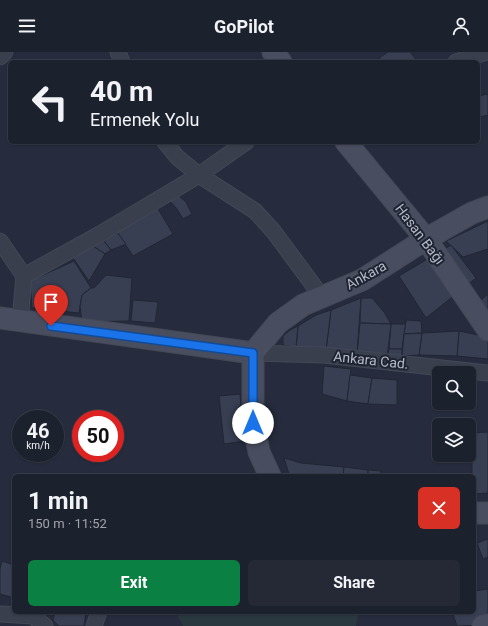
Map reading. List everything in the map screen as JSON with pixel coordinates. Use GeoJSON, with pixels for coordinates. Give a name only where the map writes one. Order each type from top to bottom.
{"type":"FeatureCollection","features":[{"type":"Feature","properties":{"kind":"main road"},"geometry":{"type":"LineString","coordinates":[[273,52],[279,60]]}},
{"type":"Feature","properties":{"kind":"main road","name":"Hasan Bağı"},"geometry":{"type":"LineString","coordinates":[[348,144],[426,239],[488,330]]}},
{"type":"Feature","properties":{"kind":"main road","name":"Ankara"},"geometry":{"type":"LineString","coordinates":[[253,353],[278,323],[302,305],[362,280],[426,239],[472,213],[488,207]]}},
{"type":"Feature","properties":{"kind":"main road"},"geometry":{"type":"LineString","coordinates":[[10,320],[253,353],[253,423],[258,452],[269,474]]}},
{"type":"Feature","properties":{"kind":"main road"},"geometry":{"type":"LineString","coordinates":[[476,513],[488,513]]}},
{"type":"Feature","properties":{"kind":"main road"},"geometry":{"type":"LineString","coordinates":[[484,626],[488,625]]}},
{"type":"Feature","properties":{"kind":"street"},"geometry":{"type":"LineString","coordinates":[[0,57],[5,52]]}},
{"type":"Feature","properties":{"kind":"street"},"geometry":{"type":"LineString","coordinates":[[462,60],[487,52]]}},
{"type":"Feature","properties":{"kind":"street"},"geometry":{"type":"LineString","coordinates":[[167,144],[177,157],[199,175],[255,211],[274,232],[322,297]]}},
{"type":"Feature","properties":{"kind":"street"},"geometry":{"type":"LineString","coordinates":[[10,320],[24,276],[100,234],[199,175],[243,144]]}},
{"type":"Feature","properties":{"kind":"street"},"geometry":{"type":"LineString","coordinates":[[0,241],[24,276]]}},
{"type":"Feature","properties":{"kind":"street","name":"Ankara Cad."},"geometry":{"type":"LineString","coordinates":[[253,353],[324,355],[488,373]]}},
{"type":"Feature","properties":{"kind":"street"},"geometry":{"type":"LineString","coordinates":[[3,618],[34,614],[44,626]]}},
{"type":"Feature","properties":{"kind":"street"},"geometry":{"type":"LineString","coordinates":[[94,626],[98,614]]}},
{"type":"Feature","properties":{"kind":"shaded area"},"geometry":{"type":"Polygon","coordinates":[[[176,614],[359,614],[356,626],[183,626],[176,614]]]}},
{"type":"Feature","properties":{"kind":"building"},"geometry":{"type":"Polygon","coordinates":[[[388,52],[410,52],[416,60],[380,60],[379,58],[388,52]]]}},
{"type":"Feature","properties":{"kind":"building"},"geometry":{"type":"Polygon","coordinates":[[[488,94],[488,115],[480,117],[480,96],[488,94]]]}},
{"type":"Feature","properties":{"kind":"building"},"geometry":{"type":"Polygon","coordinates":[[[178,195],[186,202],[192,214],[183,219],[169,200],[178,195]]]}},
{"type":"Feature","properties":{"kind":"building"},"geometry":{"type":"Polygon","coordinates":[[[157,207],[173,234],[133,256],[117,232],[157,207]]]}},
{"type":"Feature","properties":{"kind":"building"},"geometry":{"type":"Polygon","coordinates":[[[488,221],[488,249],[463,257],[446,241],[488,221]]]}},
{"type":"Feature","properties":{"kind":"building"},"geometry":{"type":"Polygon","coordinates":[[[117,232],[126,244],[111,250],[104,241],[117,232]]]}},
{"type":"Feature","properties":{"kind":"building"},"geometry":{"type":"Polygon","coordinates":[[[104,241],[111,250],[105,254],[93,246],[104,241]]]}},
{"type":"Feature","properties":{"kind":"building"},"geometry":{"type":"Polygon","coordinates":[[[451,245],[476,278],[426,318],[399,276],[451,245]]]}},
{"type":"Feature","properties":{"kind":"building"},"geometry":{"type":"Polygon","coordinates":[[[93,246],[105,254],[89,281],[73,258],[93,246]]]}},
{"type":"Feature","properties":{"kind":"building"},"geometry":{"type":"Polygon","coordinates":[[[74,261],[91,288],[82,295],[79,313],[32,308],[30,281],[74,261]]]}},
{"type":"Feature","properties":{"kind":"building"},"geometry":{"type":"Polygon","coordinates":[[[106,275],[132,278],[129,321],[82,322],[80,306],[82,295],[91,288],[94,288],[106,275]]]}},
{"type":"Feature","properties":{"kind":"building"},"geometry":{"type":"Polygon","coordinates":[[[488,294],[488,332],[469,310],[488,294]]]}},
{"type":"Feature","properties":{"kind":"building"},"geometry":{"type":"Polygon","coordinates":[[[361,298],[357,354],[326,350],[331,310],[361,298]]]}},
{"type":"Feature","properties":{"kind":"building"},"geometry":{"type":"Polygon","coordinates":[[[361,298],[372,298],[384,312],[391,324],[360,323],[361,298]]]}},
{"type":"Feature","properties":{"kind":"building"},"geometry":{"type":"Polygon","coordinates":[[[133,300],[158,302],[155,323],[131,321],[133,300]]]}},
{"type":"Feature","properties":{"kind":"building"},"geometry":{"type":"Polygon","coordinates":[[[331,310],[326,350],[296,347],[298,326],[316,315],[331,310]]]}},
{"type":"Feature","properties":{"kind":"building"},"geometry":{"type":"Polygon","coordinates":[[[406,320],[421,321],[422,333],[404,334],[406,320]]]}},
{"type":"Feature","properties":{"kind":"building"},"geometry":{"type":"Polygon","coordinates":[[[406,320],[402,349],[389,349],[391,324],[405,324],[406,320]]]}},
{"type":"Feature","properties":{"kind":"building"},"geometry":{"type":"Polygon","coordinates":[[[360,323],[391,324],[387,358],[357,354],[360,323]]]}},
{"type":"Feature","properties":{"kind":"building"},"geometry":{"type":"Polygon","coordinates":[[[298,326],[296,347],[283,345],[283,336],[298,326]]]}},
{"type":"Feature","properties":{"kind":"building"},"geometry":{"type":"Polygon","coordinates":[[[459,331],[488,337],[488,359],[457,356],[459,331]]]}},
{"type":"Feature","properties":{"kind":"building"},"geometry":{"type":"Polygon","coordinates":[[[459,331],[457,356],[419,355],[422,333],[459,331]]]}},
{"type":"Feature","properties":{"kind":"building"},"geometry":{"type":"Polygon","coordinates":[[[422,333],[419,355],[402,356],[404,334],[422,333]]]}},
{"type":"Feature","properties":{"kind":"building"},"geometry":{"type":"Polygon","coordinates":[[[389,349],[402,349],[402,356],[387,358],[389,349]]]}},
{"type":"Feature","properties":{"kind":"building"},"geometry":{"type":"Polygon","coordinates":[[[324,366],[351,369],[347,401],[322,394],[324,366]]]}},
{"type":"Feature","properties":{"kind":"building"},"geometry":{"type":"Polygon","coordinates":[[[350,375],[372,378],[368,404],[347,401],[350,375]]]}},
{"type":"Feature","properties":{"kind":"building"},"geometry":{"type":"Polygon","coordinates":[[[372,378],[397,380],[397,405],[368,404],[372,378]]]}},
{"type":"Feature","properties":{"kind":"building"},"geometry":{"type":"Polygon","coordinates":[[[240,394],[244,441],[224,444],[219,396],[240,394]]]}},
{"type":"Feature","properties":{"kind":"building"},"geometry":{"type":"Polygon","coordinates":[[[488,432],[488,493],[476,494],[476,474],[472,474],[472,462],[476,462],[476,433],[488,432]]]}},
{"type":"Feature","properties":{"kind":"building"},"geometry":{"type":"Polygon","coordinates":[[[284,458],[301,463],[344,467],[343,474],[289,474],[284,458]]]}},
{"type":"Feature","properties":{"kind":"building"},"geometry":{"type":"Polygon","coordinates":[[[344,467],[368,470],[368,474],[343,474],[344,467]]]}},
{"type":"Feature","properties":{"kind":"building"},"geometry":{"type":"Polygon","coordinates":[[[368,470],[381,471],[381,474],[368,474],[368,470]]]}},
{"type":"Feature","properties":{"kind":"building"},"geometry":{"type":"Polygon","coordinates":[[[488,539],[488,557],[483,559],[477,543],[488,539]]]}},
{"type":"Feature","properties":{"kind":"building"},"geometry":{"type":"Polygon","coordinates":[[[2,561],[12,564],[12,597],[0,594],[0,569],[2,561]]]}},
{"type":"Feature","properties":{"kind":"building"},"geometry":{"type":"Polygon","coordinates":[[[488,589],[488,625],[457,626],[453,614],[476,614],[476,591],[488,589]]]}},
{"type":"Feature","properties":{"kind":"building"},"geometry":{"type":"Polygon","coordinates":[[[54,614],[86,614],[84,626],[59,626],[53,620],[54,614]]]}},
{"type":"Feature","properties":{"kind":"route"},"geometry":{"type":"LineString","coordinates":[[51,326],[253,353],[253,423]]}}]}
